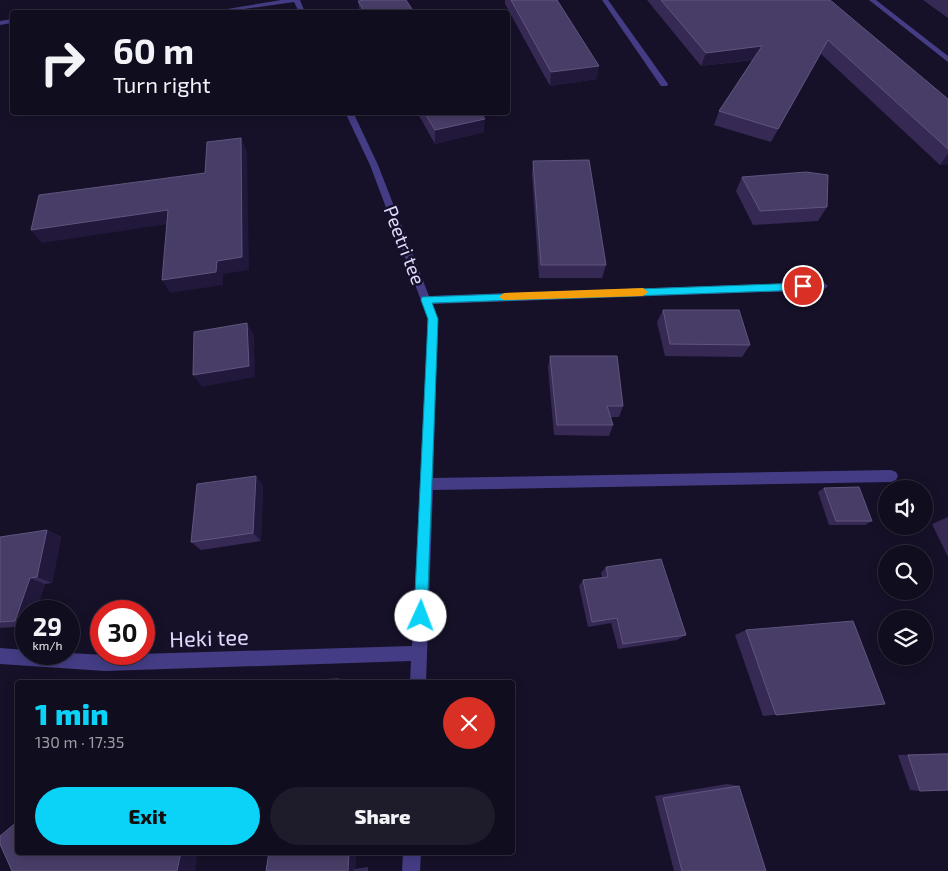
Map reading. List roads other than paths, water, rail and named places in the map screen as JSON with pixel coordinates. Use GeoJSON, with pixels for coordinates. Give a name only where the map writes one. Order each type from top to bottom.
{"type":"FeatureCollection","features":[{"type":"Feature","properties":{"kind":"street"},"geometry":{"type":"LineString","coordinates":[[226,10],[296,0]]}},
{"type":"Feature","properties":{"kind":"street"},"geometry":{"type":"LineString","coordinates":[[605,0],[664,84]]}},
{"type":"Feature","properties":{"kind":"street"},"geometry":{"type":"LineString","coordinates":[[872,0],[948,60]]}},
{"type":"Feature","properties":{"kind":"street","name":"Peetri tee"},"geometry":{"type":"LineString","coordinates":[[350,115],[374,165],[433,319],[418,680]]}},
{"type":"Feature","properties":{"kind":"street"},"geometry":{"type":"LineString","coordinates":[[426,300],[823,286]]}},
{"type":"Feature","properties":{"kind":"street"},"geometry":{"type":"LineString","coordinates":[[426,484],[891,476]]}},
{"type":"Feature","properties":{"kind":"street","name":"Heki tee"},"geometry":{"type":"LineString","coordinates":[[0,656],[104,663],[419,653]]}},
{"type":"Feature","properties":{"kind":"street"},"geometry":{"type":"LineString","coordinates":[[411,871],[412,855]]}}]}
